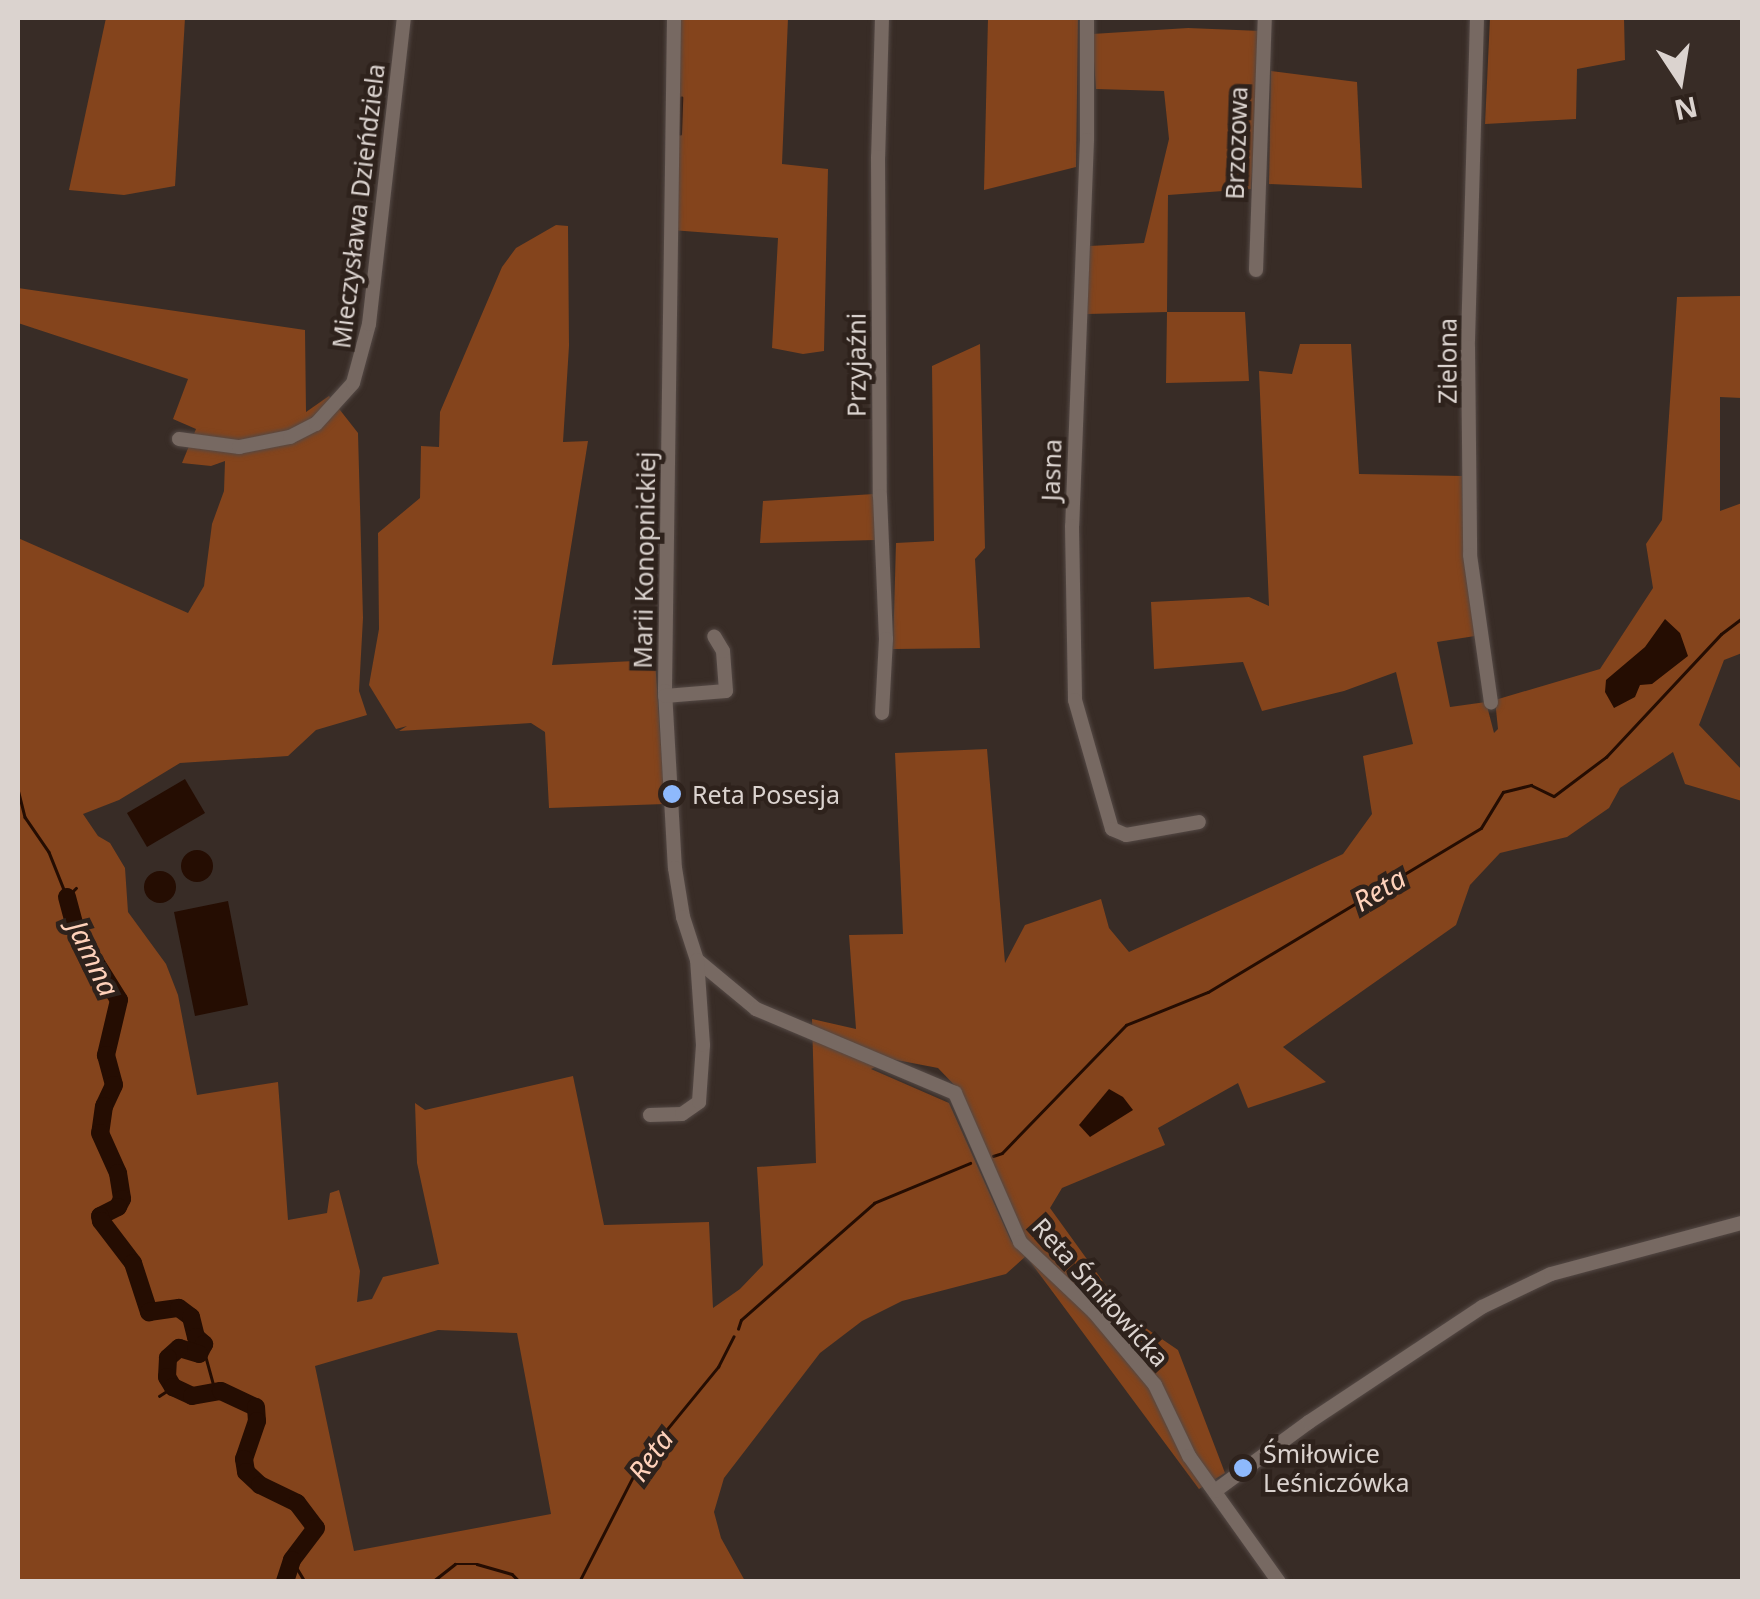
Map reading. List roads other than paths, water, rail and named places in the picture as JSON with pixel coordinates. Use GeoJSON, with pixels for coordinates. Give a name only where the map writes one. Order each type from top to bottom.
{"type":"FeatureCollection","features":[{"type":"Feature","properties":{"kind":"street","name":"Mieczysława Dzieńdziela"},"geometry":{"type":"LineString","coordinates":[[179,439],[238,446],[290,437],[316,424],[353,382],[369,324],[404,18]]}},
{"type":"Feature","properties":{"kind":"street","name":"Marii Konopnickiej"},"geometry":{"type":"LineString","coordinates":[[650,1115],[682,1114],[699,1102],[703,1045],[697,960],[683,917],[675,868],[665,696],[674,18]]}},
{"type":"Feature","properties":{"kind":"street","name":"Przyjaźni"},"geometry":{"type":"LineString","coordinates":[[882,18],[878,266],[886,639],[882,713]]}},
{"type":"Feature","properties":{"kind":"street","name":"Jasna"},"geometry":{"type":"LineString","coordinates":[[1087,18],[1087,140],[1073,510],[1075,700],[1112,829],[1126,835],[1200,822]]}},
{"type":"Feature","properties":{"kind":"street","name":"Brzozowa"},"geometry":{"type":"LineString","coordinates":[[1256,270],[1265,18]]}},
{"type":"Feature","properties":{"kind":"street","name":"Zielona"},"geometry":{"type":"LineString","coordinates":[[1478,18],[1468,347],[1470,555],[1491,704]]}},
{"type":"Feature","properties":{"kind":"street"},"geometry":{"type":"LineString","coordinates":[[665,696],[726,692],[723,651],[714,636]]}},
{"type":"Feature","properties":{"kind":"street","name":"Reta Śmiłowicka"},"geometry":{"type":"LineString","coordinates":[[697,960],[756,1009],[955,1093],[1020,1242],[1094,1312],[1155,1385],[1189,1456],[1279,1582]]}},
{"type":"Feature","properties":{"kind":"street"},"geometry":{"type":"LineString","coordinates":[[1215,1492],[1308,1422],[1482,1306],[1588,1262],[1742,1223]]}},
{"type":"Feature","properties":{"kind":"waterway"},"geometry":{"type":"LineString","coordinates":[[680,134],[681,98]]}},
{"type":"Feature","properties":{"kind":"waterway","name":"Reta"},"geometry":{"type":"LineString","coordinates":[[993,1156],[1002,1153],[1126,1025],[1208,992],[1481,828],[1503,792],[1531,785],[1554,796],[1606,757],[1721,634],[1742,618]]}},
{"type":"Feature","properties":{"kind":"waterway","name":"Jamna"},"geometry":{"type":"LineString","coordinates":[[18,789],[25,817],[49,852],[67,897]]}},
{"type":"Feature","properties":{"kind":"waterway"},"geometry":{"type":"LineString","coordinates":[[68,896],[76,888]]}},
{"type":"Feature","properties":{"kind":"waterway","name":"Jamna"},"geometry":{"type":"LineString","coordinates":[[67,897],[76,931],[119,1000],[106,1055],[114,1085],[104,1106],[100,1133],[118,1173],[122,1199],[118,1207],[100,1216],[101,1221],[133,1263],[149,1312],[179,1308],[191,1317],[196,1337],[204,1344],[199,1354],[179,1348],[168,1358],[167,1377],[173,1387],[192,1396],[221,1391],[256,1407],[257,1421],[244,1459],[246,1472],[260,1485],[297,1503],[316,1528],[292,1560],[285,1582]]}},
{"type":"Feature","properties":{"kind":"waterway","name":"Reta"},"geometry":{"type":"LineString","coordinates":[[738,1329],[741,1320],[874,1203],[970,1163]]}},
{"type":"Feature","properties":{"kind":"waterway","name":"Reta"},"geometry":{"type":"LineString","coordinates":[[579,1582],[641,1461],[718,1367],[733,1337]]}},
{"type":"Feature","properties":{"kind":"waterway"},"geometry":{"type":"LineString","coordinates":[[204,1350],[215,1390]]}},
{"type":"Feature","properties":{"kind":"waterway"},"geometry":{"type":"LineString","coordinates":[[159,1396],[173,1387]]}},
{"type":"Feature","properties":{"kind":"waterway","name":"Reta"},"geometry":{"type":"LineString","coordinates":[[292,1560],[305,1582]]}},
{"type":"Feature","properties":{"kind":"waterway","name":"Reta"},"geometry":{"type":"LineString","coordinates":[[432,1582],[455,1564],[477,1564],[512,1574],[520,1582]]}},
{"type":"Feature","properties":{"kind":"place","name":"Reta Posesja"},"geometry":{"type":"Point","coordinates":[672,794]}},
{"type":"Feature","properties":{"kind":"place","name":"Śmiłowice Leśniczówka"},"geometry":{"type":"Point","coordinates":[1243,1468]}}]}
